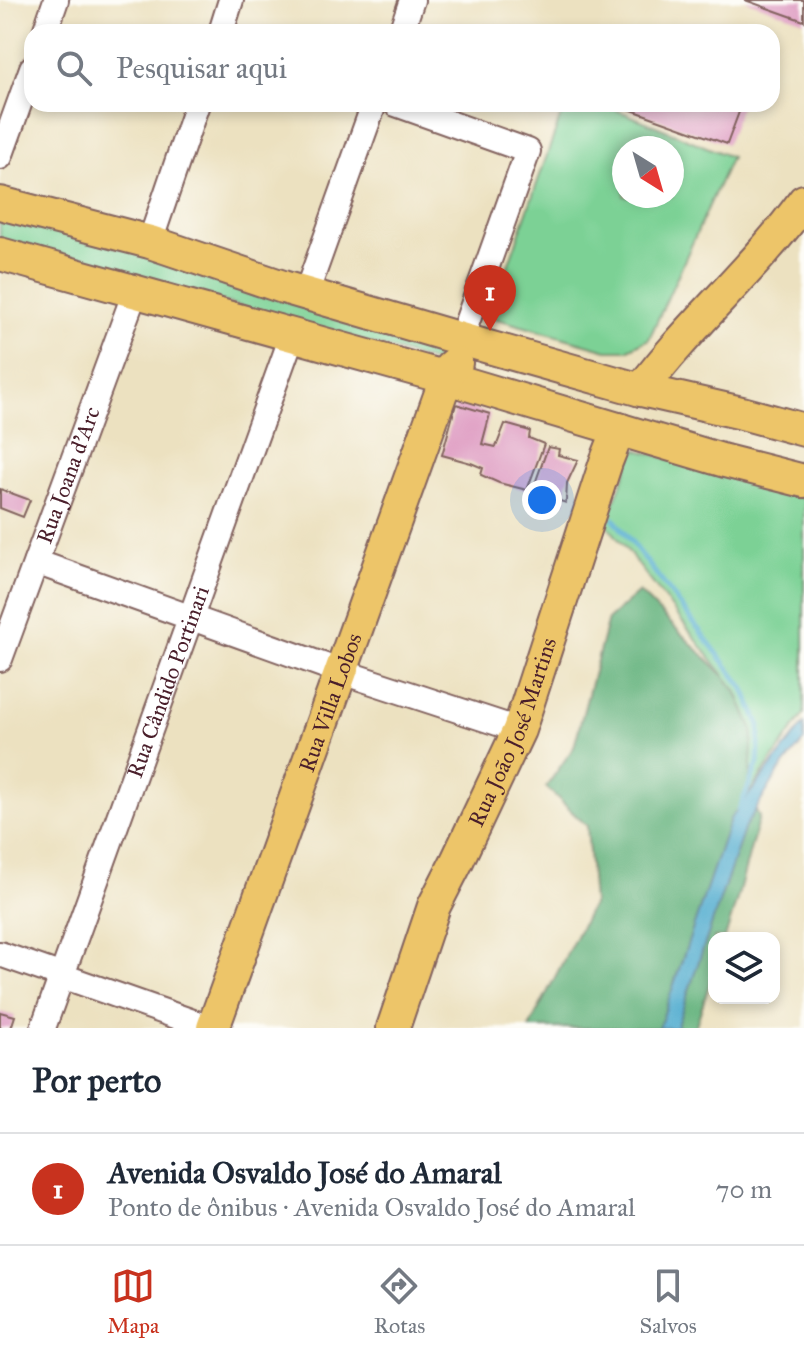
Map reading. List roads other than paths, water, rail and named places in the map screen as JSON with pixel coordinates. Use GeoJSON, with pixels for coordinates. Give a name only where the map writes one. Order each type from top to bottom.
{"type":"FeatureCollection","features":[{"type":"Feature","properties":{"kind":"main road"},"geometry":{"type":"LineString","coordinates":[[641,390],[666,358],[778,235],[804,201]]}},
{"type":"Feature","properties":{"kind":"main road"},"geometry":{"type":"LineString","coordinates":[[0,203],[150,242],[306,294],[473,343],[641,390],[804,430]]}},
{"type":"Feature","properties":{"kind":"main road"},"geometry":{"type":"LineString","coordinates":[[0,254],[804,481]]}},
{"type":"Feature","properties":{"kind":"main road"},"geometry":{"type":"LineString","coordinates":[[447,378],[450,368],[465,357],[473,343]]}},
{"type":"Feature","properties":{"kind":"main road","name":"Rua Villa Lobos"},"geometry":{"type":"LineString","coordinates":[[212,1028],[447,378]]}},
{"type":"Feature","properties":{"kind":"main road","name":"Rua João José Martins"},"geometry":{"type":"LineString","coordinates":[[393,1028],[434,906],[519,730],[619,429]]}},
{"type":"Feature","properties":{"kind":"street"},"geometry":{"type":"LineString","coordinates":[[48,24],[56,0]]}},
{"type":"Feature","properties":{"kind":"street"},"geometry":{"type":"LineString","coordinates":[[224,24],[231,0]]}},
{"type":"Feature","properties":{"kind":"street"},"geometry":{"type":"LineString","coordinates":[[404,24],[412,0]]}},
{"type":"Feature","properties":{"kind":"street"},"geometry":{"type":"LineString","coordinates":[[0,157],[24,90]]}},
{"type":"Feature","properties":{"kind":"street"},"geometry":{"type":"LineString","coordinates":[[150,242],[194,112]]}},
{"type":"Feature","properties":{"kind":"street"},"geometry":{"type":"LineString","coordinates":[[306,294],[371,112]]}},
{"type":"Feature","properties":{"kind":"street"},"geometry":{"type":"LineString","coordinates":[[418,112],[528,151],[473,343]]}},
{"type":"Feature","properties":{"kind":"street","name":"Rua Joana d'Arc"},"geometry":{"type":"LineString","coordinates":[[0,659],[135,292]]}},
{"type":"Feature","properties":{"kind":"street","name":"Rua Cândido Portinari"},"geometry":{"type":"LineString","coordinates":[[43,1028],[292,336]]}},
{"type":"Feature","properties":{"kind":"street"},"geometry":{"type":"LineString","coordinates":[[36,562],[342,672],[519,730]]}},
{"type":"Feature","properties":{"kind":"street"},"geometry":{"type":"LineString","coordinates":[[0,954],[212,1028]]}},
{"type":"Feature","properties":{"kind":"water"},"geometry":{"type":"Polygon","coordinates":[[[804,724],[804,741],[780,770],[745,827],[676,1028],[659,1028],[730,819],[804,724]]]}},
{"type":"Feature","properties":{"kind":"waterway"},"geometry":{"type":"LineString","coordinates":[[614,519],[743,687],[760,726],[758,763],[739,810]]}},
{"type":"Feature","properties":{"kind":"place","name":"Avenida Osvaldo José do Amaral"},"geometry":{"type":"Point","coordinates":[490,331]}}]}
